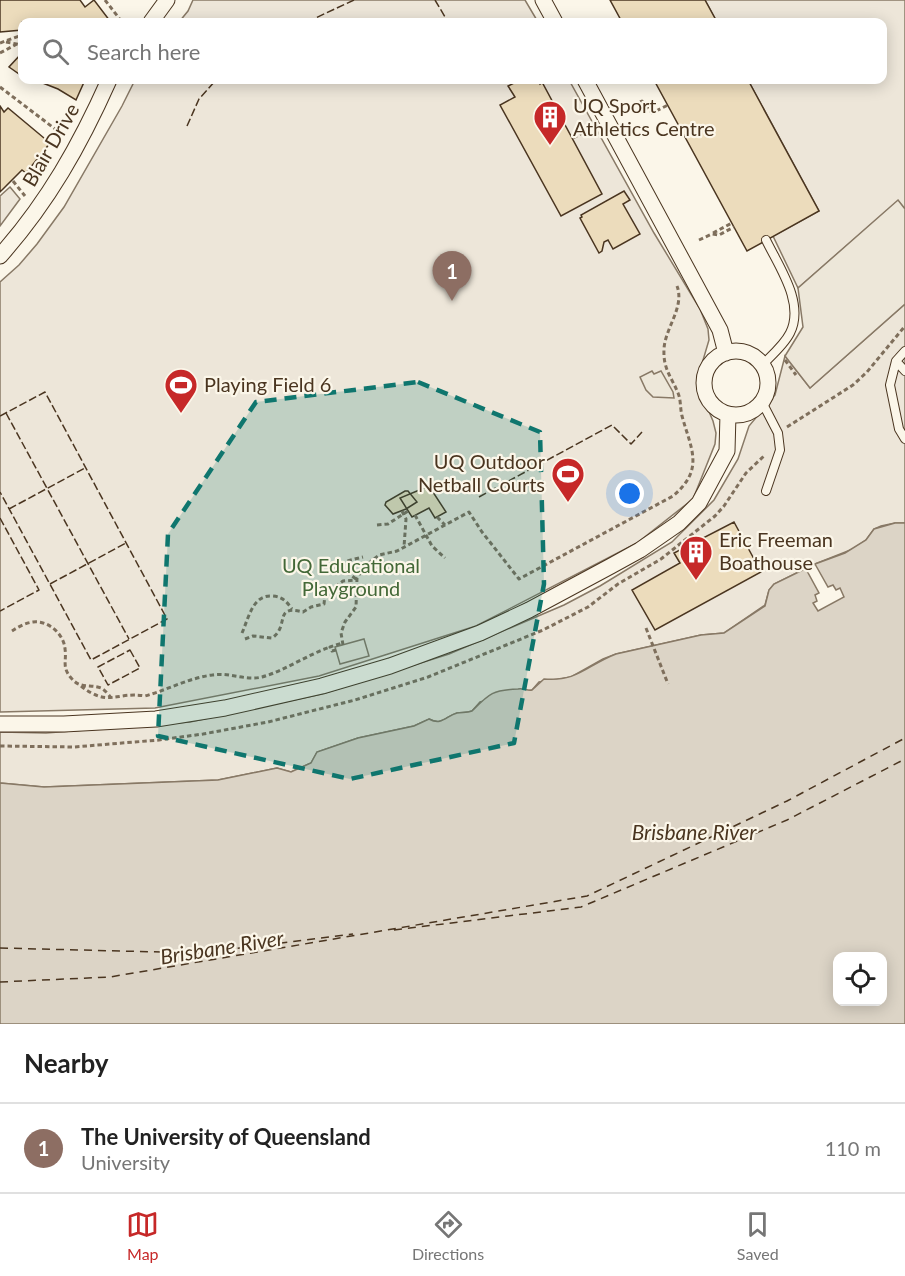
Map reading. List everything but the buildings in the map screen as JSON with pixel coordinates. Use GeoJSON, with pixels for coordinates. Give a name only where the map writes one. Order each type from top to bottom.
{"type":"FeatureCollection","features":[{"type":"Feature","properties":{"kind":"street"},"geometry":{"type":"LineString","coordinates":[[154,18],[167,0]]}},
{"type":"Feature","properties":{"kind":"street"},"geometry":{"type":"LineString","coordinates":[[543,0],[553,18]]}},
{"type":"Feature","properties":{"kind":"street","name":"Blair Drive"},"geometry":{"type":"LineString","coordinates":[[0,256],[22,231],[48,195],[85,134],[107,84]]}},
{"type":"Feature","properties":{"kind":"street"},"geometry":{"type":"LineString","coordinates":[[587,84],[720,330],[726,353]]}},
{"type":"Feature","properties":{"kind":"street"},"geometry":{"type":"LineString","coordinates":[[737,351],[747,353],[762,364],[768,381],[762,402],[746,414],[728,414],[718,410],[711,403],[704,387],[708,368],[715,359],[726,353],[737,351]]}},
{"type":"Feature","properties":{"kind":"street"},"geometry":{"type":"LineString","coordinates":[[0,724],[64,724],[156,719],[225,708],[322,686],[390,666],[480,633],[529,610],[630,555],[679,524],[699,503],[727,451],[728,414]]}},
{"type":"Feature","properties":{"kind":"lane"},"geometry":{"type":"LineString","coordinates":[[762,364],[779,348],[790,333],[795,315],[789,291],[766,240]]}},
{"type":"Feature","properties":{"kind":"lane"},"geometry":{"type":"LineString","coordinates":[[905,351],[896,361],[890,385],[899,429],[905,439]]}},
{"type":"Feature","properties":{"kind":"lane"},"geometry":{"type":"LineString","coordinates":[[896,361],[905,371]]}},
{"type":"Feature","properties":{"kind":"lane"},"geometry":{"type":"LineString","coordinates":[[762,402],[778,433],[780,450],[766,491]]}},
{"type":"Feature","properties":{"kind":"path"},"geometry":{"type":"LineString","coordinates":[[105,0],[119,18]]}},
{"type":"Feature","properties":{"kind":"path"},"geometry":{"type":"LineString","coordinates":[[2,42],[18,36]]}},
{"type":"Feature","properties":{"kind":"path"},"geometry":{"type":"LineString","coordinates":[[2,42],[17,44]]}},
{"type":"Feature","properties":{"kind":"path"},"geometry":{"type":"LineString","coordinates":[[0,53],[17,44]]}},
{"type":"Feature","properties":{"kind":"path"},"geometry":{"type":"LineString","coordinates":[[0,87],[63,135]]}},
{"type":"Feature","properties":{"kind":"path"},"geometry":{"type":"LineString","coordinates":[[623,111],[642,101],[652,113],[668,105]]}},
{"type":"Feature","properties":{"kind":"path"},"geometry":{"type":"LineString","coordinates":[[573,138],[598,124]]}},
{"type":"Feature","properties":{"kind":"path"},"geometry":{"type":"LineString","coordinates":[[13,181],[25,196]]}},
{"type":"Feature","properties":{"kind":"path"},"geometry":{"type":"LineString","coordinates":[[699,240],[712,234],[719,235],[733,225]]}},
{"type":"Feature","properties":{"kind":"path"},"geometry":{"type":"LineString","coordinates":[[12,631],[35,621],[51,626],[62,637],[66,650],[64,662],[67,674],[94,697],[111,698],[138,694],[145,696],[208,675],[232,674],[253,679],[259,678],[310,654],[342,644],[341,633],[345,622],[356,608],[357,580],[364,567],[372,560],[404,547],[469,512],[519,579],[673,496],[684,486],[693,462],[691,440],[681,415],[679,394],[665,368],[664,348],[680,295],[674,279]]}},
{"type":"Feature","properties":{"kind":"path"},"geometry":{"type":"LineString","coordinates":[[778,433],[853,385],[867,372],[905,326]]}},
{"type":"Feature","properties":{"kind":"path"},"geometry":{"type":"LineString","coordinates":[[783,357],[796,375]]}},
{"type":"Feature","properties":{"kind":"path"},"geometry":{"type":"LineString","coordinates":[[377,525],[388,524],[402,512],[408,511]]}},
{"type":"Feature","properties":{"kind":"path"},"geometry":{"type":"LineString","coordinates":[[402,512],[406,519],[404,547]]}},
{"type":"Feature","properties":{"kind":"path"},"geometry":{"type":"LineString","coordinates":[[415,515],[432,546],[445,558]]}},
{"type":"Feature","properties":{"kind":"path"},"geometry":{"type":"LineString","coordinates":[[437,517],[445,525]]}},
{"type":"Feature","properties":{"kind":"path"},"geometry":{"type":"LineString","coordinates":[[357,580],[348,573],[347,561],[363,556]]}},
{"type":"Feature","properties":{"kind":"path"},"geometry":{"type":"LineString","coordinates":[[242,633],[260,597],[280,597],[292,609],[303,612],[311,606],[324,604],[325,595],[343,581],[357,580]]}},
{"type":"Feature","properties":{"kind":"path"},"geometry":{"type":"LineString","coordinates":[[245,639],[253,636],[272,638],[278,634],[284,613],[292,609]]}},
{"type":"Feature","properties":{"kind":"path"},"geometry":{"type":"LineString","coordinates":[[646,628],[668,684]]}},
{"type":"Feature","properties":{"kind":"path"},"geometry":{"type":"LineString","coordinates":[[330,647],[332,651],[336,650]]}},
{"type":"Feature","properties":{"kind":"path"},"geometry":{"type":"LineString","coordinates":[[81,686],[102,688],[111,698]]}},
{"type":"Feature","properties":{"kind":"highlighted area"},"geometry":{"type":"Polygon","coordinates":[[[418,382],[540,432],[544,584],[514,743],[350,779],[158,736],[168,534],[256,402],[418,382]]]}},
{"type":"Feature","properties":{"kind":"green space"},"geometry":{"type":"Polygon","coordinates":[[[193,0],[525,0],[536,18],[182,18],[193,0]]]}},
{"type":"Feature","properties":{"kind":"green space"},"geometry":{"type":"Polygon","coordinates":[[[705,0],[905,0],[905,209],[898,201],[798,288],[773,236],[819,211],[750,84],[887,84],[887,18],[715,18],[705,0]]]}},
{"type":"Feature","properties":{"kind":"green space","name":"UQ Educational Playground"},"geometry":{"type":"Polygon","coordinates":[[[133,84],[571,84],[654,233],[700,309],[708,329],[709,340],[698,377],[698,386],[716,433],[715,444],[693,499],[637,543],[476,626],[319,676],[155,708],[0,712],[0,282],[37,244],[64,207],[133,84]]]}},
{"type":"Feature","properties":{"kind":"green space"},"geometry":{"type":"Polygon","coordinates":[[[10,187],[20,199],[0,226],[0,196],[10,187]]]}},
{"type":"Feature","properties":{"kind":"green space"},"geometry":{"type":"Polygon","coordinates":[[[905,304],[905,523],[895,523],[874,529],[866,540],[853,549],[774,584],[769,590],[765,605],[724,633],[701,635],[616,654],[571,677],[539,682],[532,690],[480,702],[470,712],[457,713],[441,721],[429,719],[414,726],[358,738],[317,752],[311,763],[291,772],[277,768],[218,780],[44,787],[0,783],[0,732],[46,733],[190,722],[322,694],[449,654],[564,605],[600,586],[672,542],[714,500],[738,459],[749,426],[775,395],[785,356],[810,388],[905,304]]]}},
{"type":"Feature","properties":{"kind":"shaded area"},"geometry":{"type":"Polygon","coordinates":[[[898,200],[905,209],[905,304],[810,388],[785,356],[803,327],[798,288],[898,200]]]}},
{"type":"Feature","properties":{"kind":"shaded area"},"geometry":{"type":"Polygon","coordinates":[[[652,371],[654,374],[661,371],[674,398],[653,397],[646,390],[640,377],[652,371]]]}},
{"type":"Feature","properties":{"kind":"shaded area"},"geometry":{"type":"Polygon","coordinates":[[[364,639],[369,656],[340,664],[335,647],[364,639]]]}},
{"type":"Feature","properties":{"kind":"water","name":"Brisbane River"},"geometry":{"type":"Polygon","coordinates":[[[895,523],[905,523],[905,1024],[0,1024],[0,783],[44,787],[218,780],[277,768],[291,772],[311,763],[317,752],[358,738],[414,726],[429,719],[441,721],[457,713],[472,711],[487,697],[497,692],[532,690],[544,679],[566,678],[616,654],[701,635],[724,633],[765,606],[769,590],[774,584],[815,564],[845,553],[866,540],[874,529],[895,523]]]}},
{"type":"Feature","properties":{"kind":"pier"},"geometry":{"type":"Polygon","coordinates":[[[815,564],[828,587],[833,585],[836,590],[840,588],[844,597],[818,611],[813,603],[817,601],[815,595],[819,593],[806,569],[815,564]]]}},
{"type":"Feature","properties":{"kind":"ferry route"},"geometry":{"type":"LineString","coordinates":[[0,982],[110,977],[587,896],[787,801],[905,738]]}},
{"type":"Feature","properties":{"kind":"ferry route"},"geometry":{"type":"LineString","coordinates":[[394,930],[581,907],[787,820],[905,759]]}},
{"type":"Feature","properties":{"kind":"ferry route"},"geometry":{"type":"LineString","coordinates":[[0,948],[200,953],[353,934]]}},
{"type":"Feature","properties":{"kind":"fence"},"geometry":{"type":"LineString","coordinates":[[316,18],[354,0]]}},
{"type":"Feature","properties":{"kind":"fence"},"geometry":{"type":"LineString","coordinates":[[435,0],[446,18]]}},
{"type":"Feature","properties":{"kind":"fence"},"geometry":{"type":"LineString","coordinates":[[187,126],[199,99],[212,84]]}},
{"type":"Feature","properties":{"kind":"fence"},"geometry":{"type":"LineString","coordinates":[[0,416],[45,392],[167,619],[91,660],[0,492]]}},
{"type":"Feature","properties":{"kind":"fence"},"geometry":{"type":"LineString","coordinates":[[6,413],[129,639]]}},
{"type":"Feature","properties":{"kind":"fence"},"geometry":{"type":"LineString","coordinates":[[479,497],[612,425],[631,444],[642,432]]}},
{"type":"Feature","properties":{"kind":"fence"},"geometry":{"type":"LineString","coordinates":[[9,509],[85,468]]}},
{"type":"Feature","properties":{"kind":"fence"},"geometry":{"type":"LineString","coordinates":[[0,518],[39,590],[0,611]]}},
{"type":"Feature","properties":{"kind":"fence"},"geometry":{"type":"LineString","coordinates":[[50,584],[126,543]]}},
{"type":"Feature","properties":{"kind":"fence"},"geometry":{"type":"LineString","coordinates":[[130,650],[140,668],[108,685],[98,667],[130,650]]}},
{"type":"Feature","properties":{"kind":"place","name":"UQ Sport Athletics Centre"},"geometry":{"type":"Point","coordinates":[550,146]}},
{"type":"Feature","properties":{"kind":"place","name":"The University of Queensland"},"geometry":{"type":"Point","coordinates":[452,301]}},
{"type":"Feature","properties":{"kind":"place","name":"Playing Field 6"},"geometry":{"type":"Point","coordinates":[181,414]}},
{"type":"Feature","properties":{"kind":"place","name":"UQ Outdoor Netball Courts"},"geometry":{"type":"Point","coordinates":[568,503]}},
{"type":"Feature","properties":{"kind":"place","name":"Eric Freeman Boathouse"},"geometry":{"type":"Point","coordinates":[696,581]}}]}
